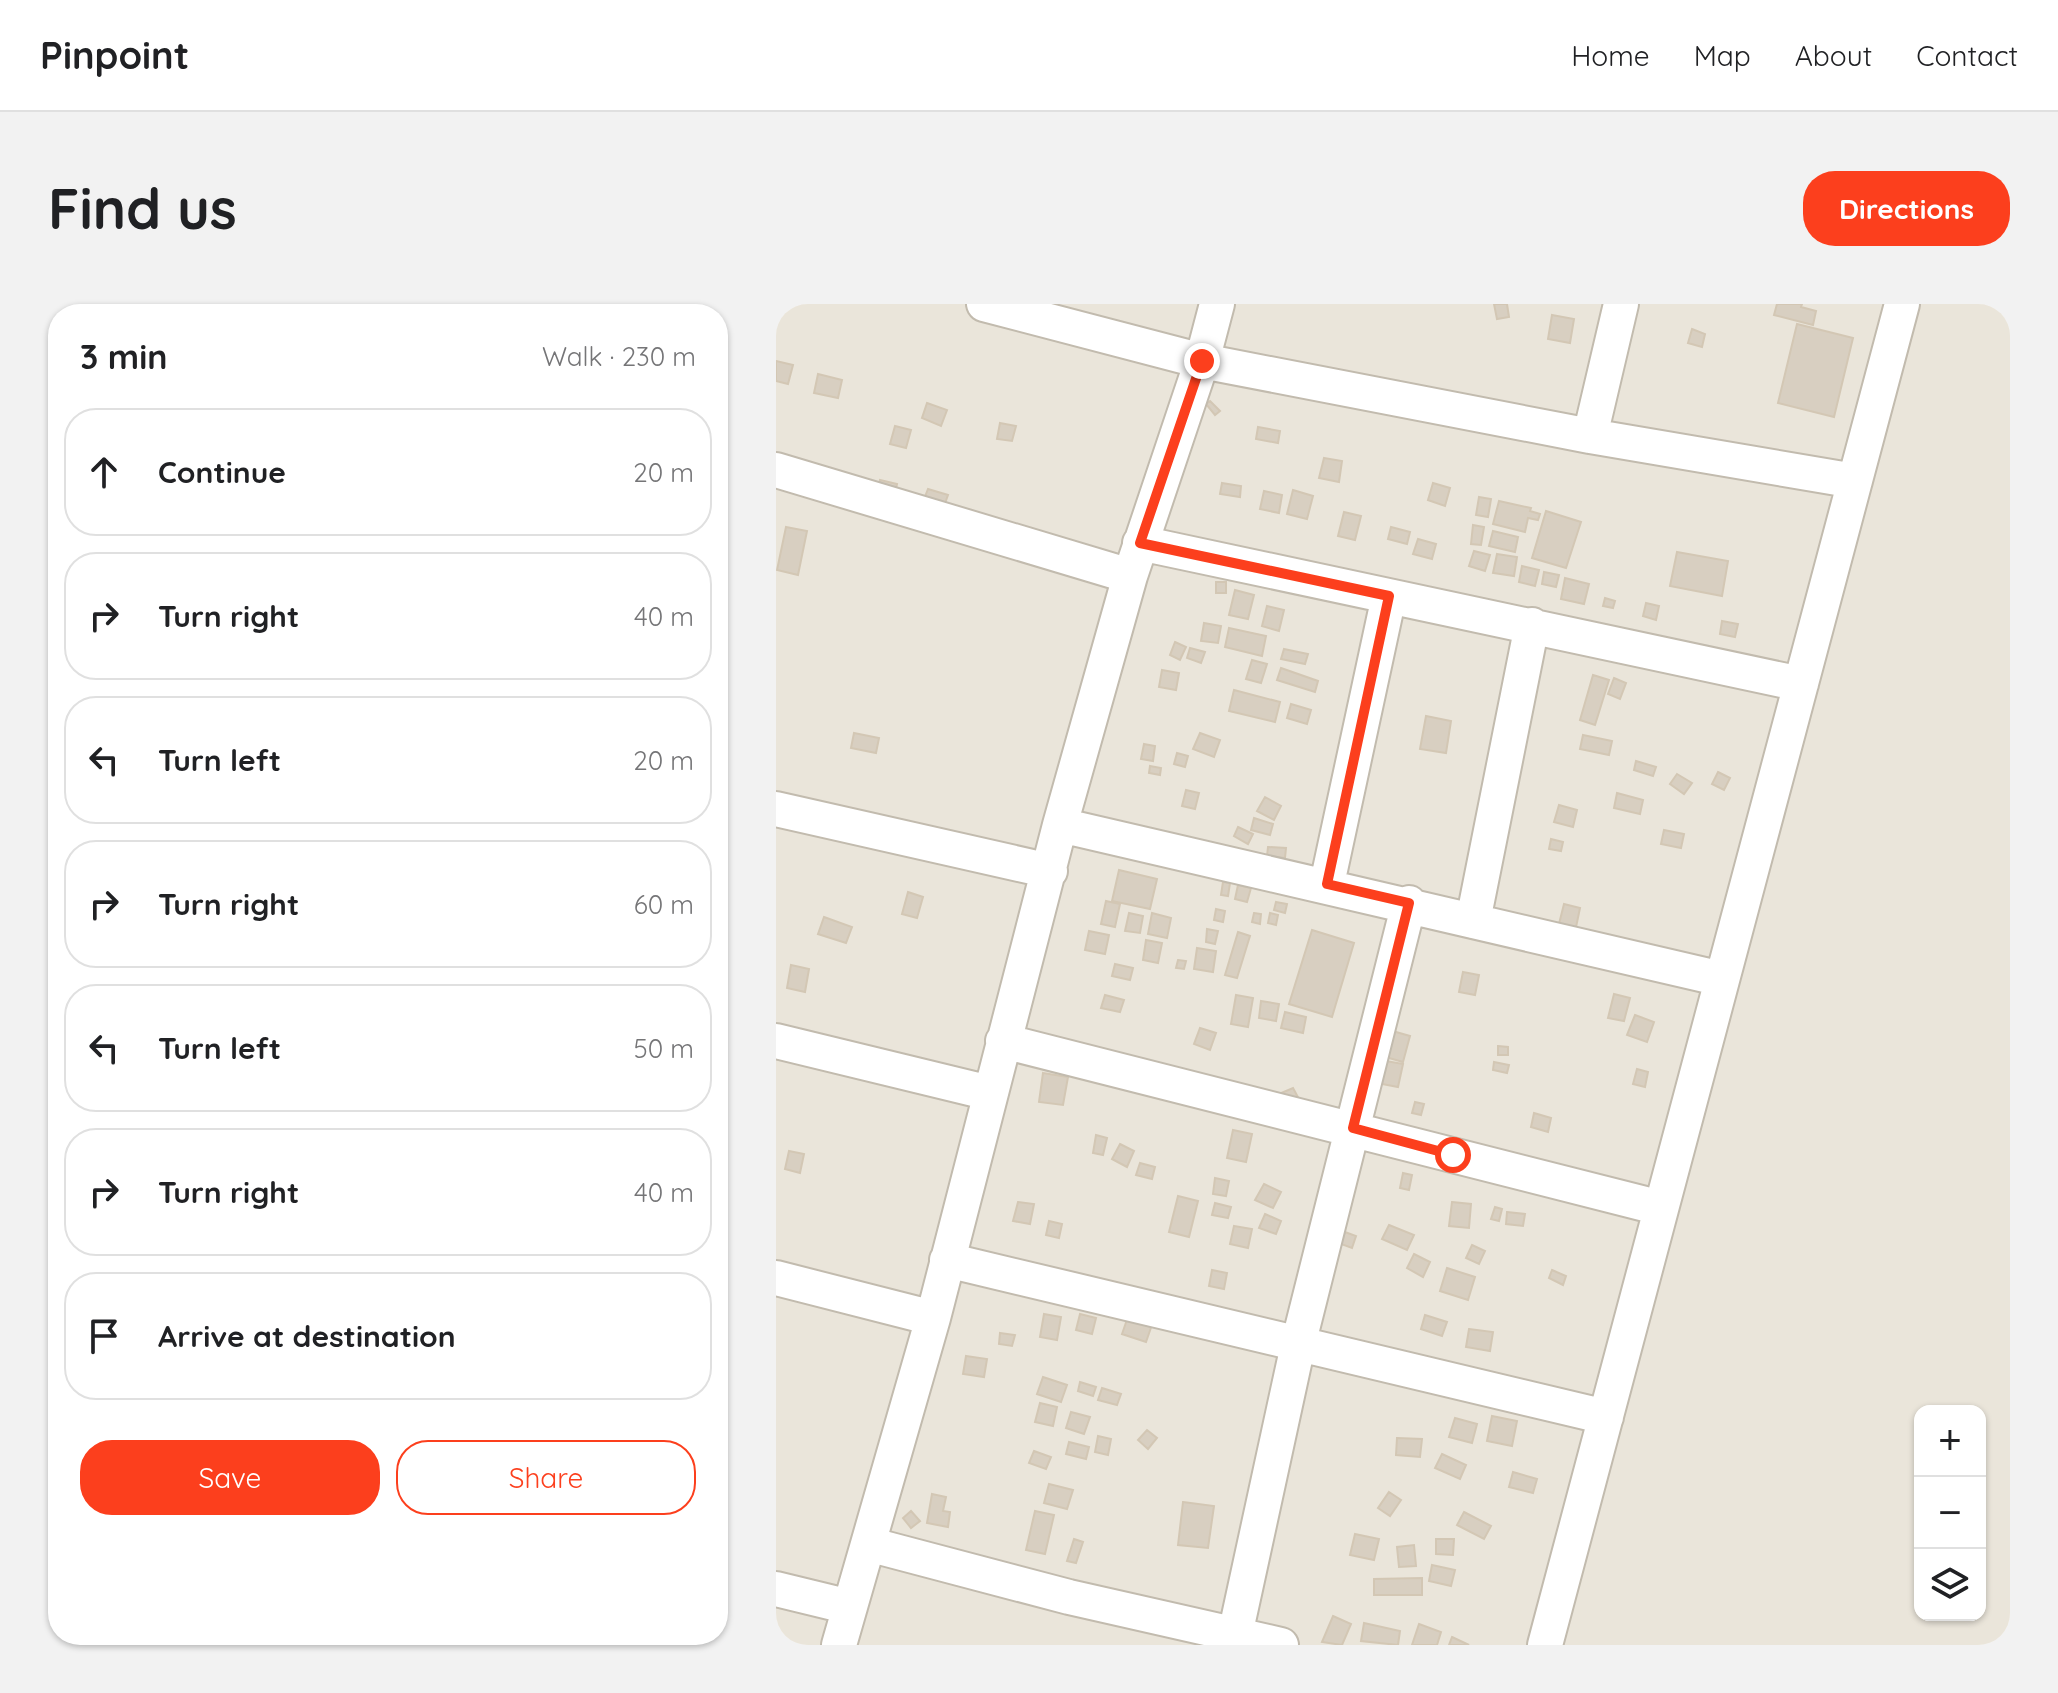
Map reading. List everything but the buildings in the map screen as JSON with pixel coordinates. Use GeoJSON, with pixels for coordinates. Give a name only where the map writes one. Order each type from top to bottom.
{"type":"FeatureCollection","features":[{"type":"Feature","properties":{"kind":"street"},"geometry":{"type":"LineString","coordinates":[[984,304],[1202,361],[1590,436],[1855,481]]}},
{"type":"Feature","properties":{"kind":"street"},"geometry":{"type":"LineString","coordinates":[[839,1645],[933,1318],[1060,825],[1130,576],[1202,361],[1217,304]]}},
{"type":"Feature","properties":{"kind":"street"},"geometry":{"type":"LineString","coordinates":[[1590,436],[1621,304]]}},
{"type":"Feature","properties":{"kind":"street"},"geometry":{"type":"LineString","coordinates":[[1545,1645],[1902,304]]}},
{"type":"Feature","properties":{"kind":"street"},"geometry":{"type":"LineString","coordinates":[[776,470],[1130,576]]}},
{"type":"Feature","properties":{"kind":"street"},"geometry":{"type":"LineString","coordinates":[[1140,543],[1801,684]]}},
{"type":"Feature","properties":{"kind":"street"},"geometry":{"type":"LineString","coordinates":[[1327,884],[1389,596]]}},
{"type":"Feature","properties":{"kind":"street"},"geometry":{"type":"LineString","coordinates":[[1473,921],[1532,625]]}},
{"type":"Feature","properties":{"kind":"street"},"geometry":{"type":"LineString","coordinates":[[776,809],[1050,871]]}},
{"type":"Feature","properties":{"kind":"street"},"geometry":{"type":"LineString","coordinates":[[1060,825],[1409,903],[1722,979]]}},
{"type":"Feature","properties":{"kind":"street"},"geometry":{"type":"LineString","coordinates":[[1235,1635],[1298,1345],[1409,903]]}},
{"type":"Feature","properties":{"kind":"street"},"geometry":{"type":"LineString","coordinates":[[776,1041],[990,1093]]}},
{"type":"Feature","properties":{"kind":"street"},"geometry":{"type":"LineString","coordinates":[[1003,1041],[1661,1208]]}},
{"type":"Feature","properties":{"kind":"street"},"geometry":{"type":"LineString","coordinates":[[947,1260],[1606,1417]]}},
{"type":"Feature","properties":{"kind":"street"},"geometry":{"type":"LineString","coordinates":[[776,1278],[933,1318]]}},
{"type":"Feature","properties":{"kind":"street"},"geometry":{"type":"LineString","coordinates":[[868,1544],[1069,1597],[1281,1645]]}},
{"type":"Feature","properties":{"kind":"street"},"geometry":{"type":"LineString","coordinates":[[776,1589],[850,1607]]}},
{"type":"Feature","properties":{"kind":"shaded area"},"geometry":{"type":"Polygon","coordinates":[[[776,304],[2010,304],[2010,1645],[776,1645],[776,304]]]}},
{"type":"Feature","properties":{"kind":"route"},"geometry":{"type":"LineString","coordinates":[[1202,361],[1140,543],[1389,596],[1327,884],[1409,903],[1353,1128],[1453,1155]]}}]}
